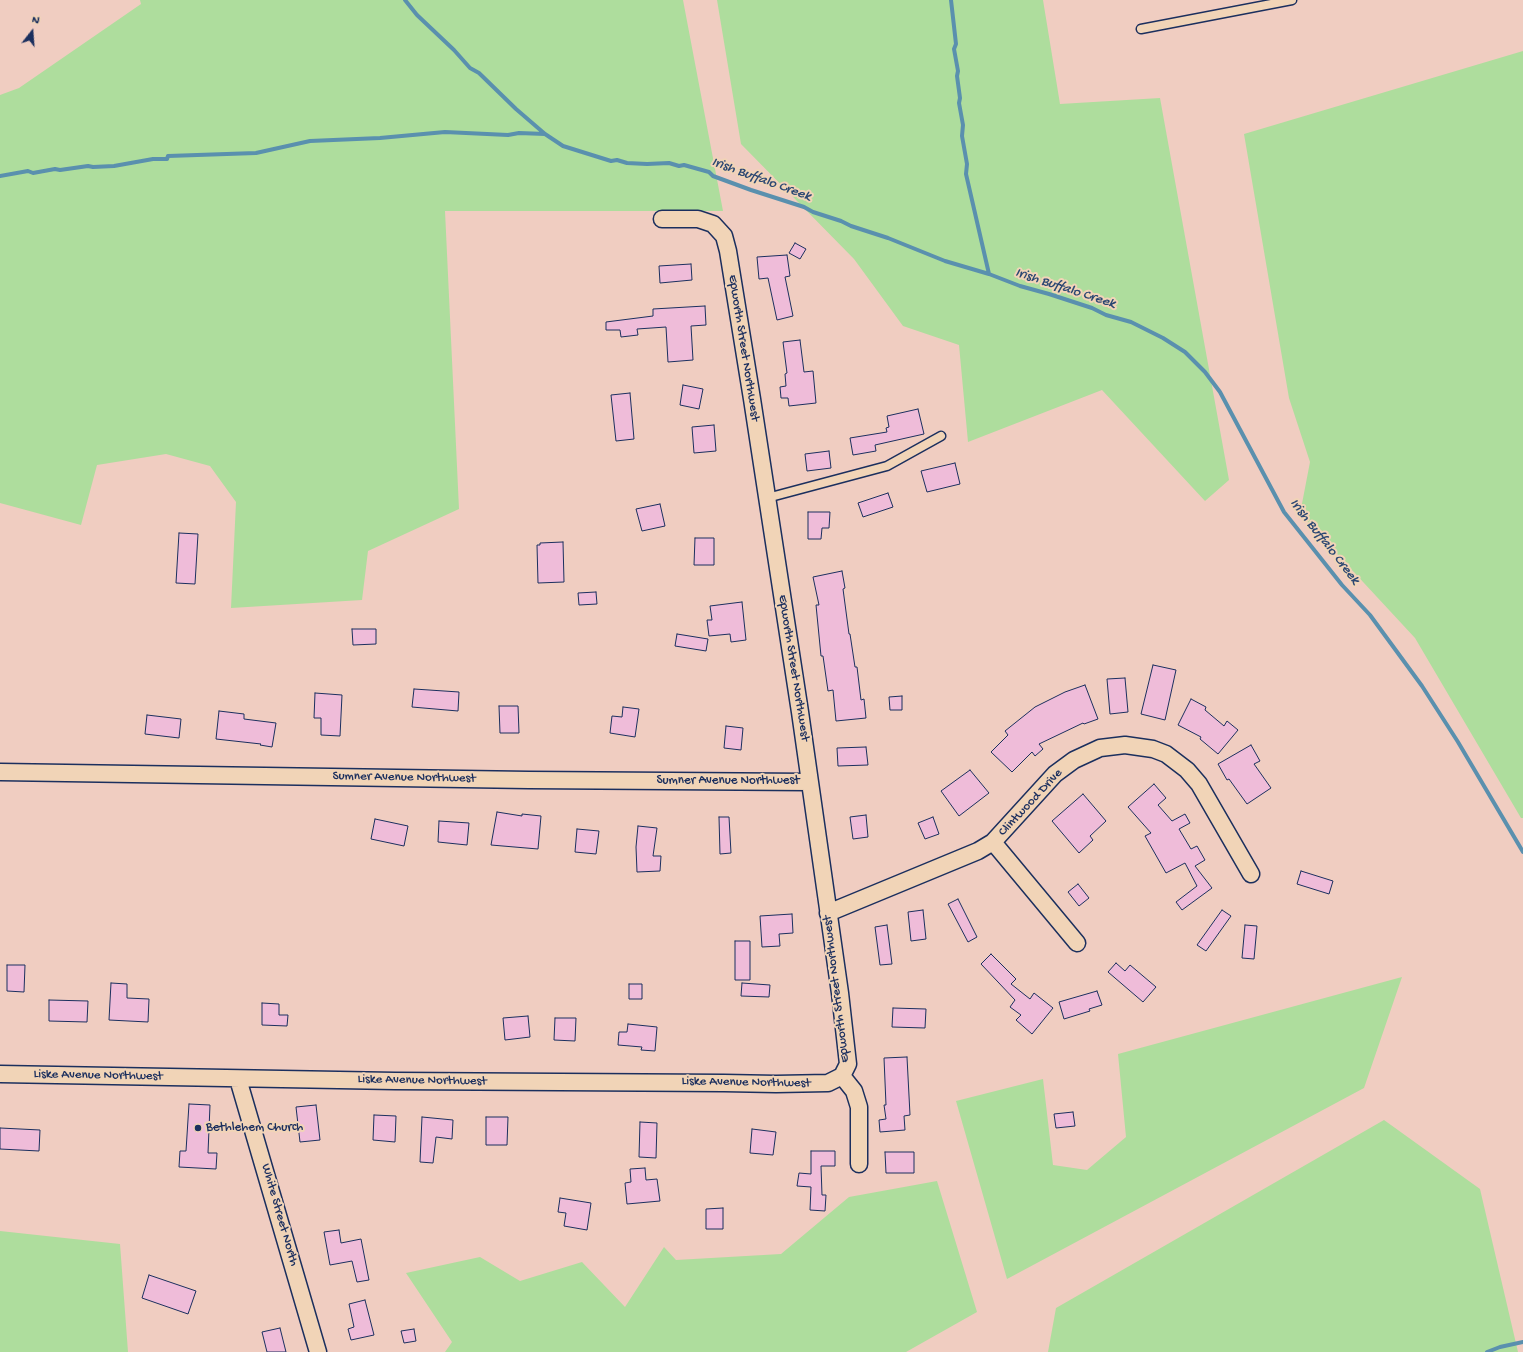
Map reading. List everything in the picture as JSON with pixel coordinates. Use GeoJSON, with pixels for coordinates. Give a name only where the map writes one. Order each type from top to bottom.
{"type":"FeatureCollection","features":[{"type":"Feature","properties":{"kind":"street","name":"Epworth Street Northwest"},"geometry":{"type":"LineString","coordinates":[[662,219],[698,219],[713,224],[724,236],[728,251],[800,712],[828,912],[848,1064],[842,1076],[854,1092],[859,1108],[859,1164]]}},
{"type":"Feature","properties":{"kind":"street","name":"Clintwood Drive"},"geometry":{"type":"LineString","coordinates":[[828,912],[978,851],[993,842],[1055,774],[1074,760],[1100,748],[1126,745],[1153,749],[1166,754],[1188,770],[1199,784],[1251,874]]}},
{"type":"Feature","properties":{"kind":"street","name":"Sumner Avenue Northwest"},"geometry":{"type":"LineString","coordinates":[[0,772],[545,780],[809,782]]}},
{"type":"Feature","properties":{"kind":"street"},"geometry":{"type":"LineString","coordinates":[[993,842],[1077,943]]}},
{"type":"Feature","properties":{"kind":"street","name":"Liske Avenue Northwest"},"geometry":{"type":"LineString","coordinates":[[0,1074],[811,1084],[828,1083],[842,1076]]}},
{"type":"Feature","properties":{"kind":"street","name":"White Street North"},"geometry":{"type":"LineString","coordinates":[[238,1078],[318,1352]]}},
{"type":"Feature","properties":{"kind":"lane"},"geometry":{"type":"LineString","coordinates":[[1141,29],[1292,0]]}},
{"type":"Feature","properties":{"kind":"lane"},"geometry":{"type":"LineString","coordinates":[[767,498],[887,466],[941,436]]}},
{"type":"Feature","properties":{"kind":"green space"},"geometry":{"type":"Polygon","coordinates":[[[140,0],[683,0],[723,211],[445,211],[459,509],[368,551],[362,600],[231,608],[236,502],[210,466],[166,454],[97,465],[81,525],[0,503],[0,95],[19,88],[141,4],[140,0]]]}},
{"type":"Feature","properties":{"kind":"green space"},"geometry":{"type":"Polygon","coordinates":[[[717,0],[1043,0],[1060,104],[1160,98],[1229,480],[1205,501],[1102,390],[968,442],[959,345],[903,326],[854,259],[741,144],[717,0]]]}},
{"type":"Feature","properties":{"kind":"green space"},"geometry":{"type":"Polygon","coordinates":[[[1523,51],[1523,818],[1521,818],[1415,638],[1300,514],[1310,462],[1289,398],[1244,134],[1523,51]]]}},
{"type":"Feature","properties":{"kind":"green space"},"geometry":{"type":"Polygon","coordinates":[[[1402,977],[1364,1088],[1007,1279],[956,1101],[1043,1079],[1053,1165],[1087,1170],[1126,1137],[1118,1054],[1402,977]]]}},
{"type":"Feature","properties":{"kind":"green space"},"geometry":{"type":"Polygon","coordinates":[[[1384,1120],[1480,1189],[1518,1352],[1048,1352],[1056,1308],[1384,1120]]]}},
{"type":"Feature","properties":{"kind":"green space"},"geometry":{"type":"Polygon","coordinates":[[[937,1181],[977,1312],[906,1352],[445,1352],[452,1342],[406,1273],[480,1257],[520,1281],[582,1262],[625,1307],[664,1247],[676,1260],[781,1254],[849,1197],[937,1181]]]}},
{"type":"Feature","properties":{"kind":"green space"},"geometry":{"type":"Polygon","coordinates":[[[0,1231],[120,1244],[128,1352],[0,1352],[0,1231]]]}},
{"type":"Feature","properties":{"kind":"building"},"geometry":{"type":"Polygon","coordinates":[[[795,243],[806,249],[800,259],[789,253],[795,243]]]}},
{"type":"Feature","properties":{"kind":"building"},"geometry":{"type":"Polygon","coordinates":[[[787,255],[790,276],[785,277],[793,316],[777,320],[768,278],[759,279],[757,257],[787,255]]]}},
{"type":"Feature","properties":{"kind":"building"},"geometry":{"type":"Polygon","coordinates":[[[691,264],[692,280],[660,283],[659,266],[691,264]]]}},
{"type":"Feature","properties":{"kind":"building"},"geometry":{"type":"Polygon","coordinates":[[[705,306],[706,325],[691,326],[693,360],[668,362],[666,327],[637,329],[638,335],[621,337],[620,330],[606,330],[606,322],[653,316],[653,309],[705,306]]]}},
{"type":"Feature","properties":{"kind":"building"},"geometry":{"type":"Polygon","coordinates":[[[800,340],[804,372],[813,371],[816,403],[789,406],[788,398],[781,398],[780,387],[786,386],[785,374],[787,373],[783,342],[800,340]]]}},
{"type":"Feature","properties":{"kind":"building"},"geometry":{"type":"Polygon","coordinates":[[[683,385],[703,389],[699,409],[680,405],[683,385]]]}},
{"type":"Feature","properties":{"kind":"building"},"geometry":{"type":"Polygon","coordinates":[[[630,393],[634,439],[616,441],[611,395],[630,393]]]}},
{"type":"Feature","properties":{"kind":"building"},"geometry":{"type":"Polygon","coordinates":[[[918,409],[924,434],[875,445],[876,451],[853,455],[850,438],[887,432],[886,428],[889,427],[887,416],[918,409]]]}},
{"type":"Feature","properties":{"kind":"building"},"geometry":{"type":"Polygon","coordinates":[[[714,425],[716,451],[694,453],[692,427],[714,425]]]}},
{"type":"Feature","properties":{"kind":"building"},"geometry":{"type":"Polygon","coordinates":[[[829,451],[831,468],[807,471],[805,454],[829,451]]]}},
{"type":"Feature","properties":{"kind":"building"},"geometry":{"type":"Polygon","coordinates":[[[955,463],[960,484],[927,492],[921,471],[955,463]]]}},
{"type":"Feature","properties":{"kind":"building"},"geometry":{"type":"Polygon","coordinates":[[[888,493],[893,507],[863,517],[858,503],[888,493]]]}},
{"type":"Feature","properties":{"kind":"building"},"geometry":{"type":"Polygon","coordinates":[[[660,504],[665,526],[642,531],[636,509],[660,504]]]}},
{"type":"Feature","properties":{"kind":"building"},"geometry":{"type":"Polygon","coordinates":[[[808,512],[830,512],[829,528],[822,528],[821,539],[808,539],[808,512]]]}},
{"type":"Feature","properties":{"kind":"building"},"geometry":{"type":"Polygon","coordinates":[[[179,533],[198,534],[195,584],[176,583],[179,533]]]}},
{"type":"Feature","properties":{"kind":"building"},"geometry":{"type":"Polygon","coordinates":[[[695,538],[714,538],[714,565],[694,565],[695,538]]]}},
{"type":"Feature","properties":{"kind":"building"},"geometry":{"type":"Polygon","coordinates":[[[563,542],[564,582],[538,583],[537,545],[540,545],[540,543],[563,542]]]}},
{"type":"Feature","properties":{"kind":"building"},"geometry":{"type":"Polygon","coordinates":[[[842,571],[849,634],[855,667],[857,667],[861,700],[864,699],[866,718],[836,721],[833,690],[828,691],[823,656],[821,656],[816,605],[819,605],[813,577],[842,571]]]}},
{"type":"Feature","properties":{"kind":"building"},"geometry":{"type":"Polygon","coordinates":[[[596,592],[597,604],[579,605],[578,593],[596,592]]]}},
{"type":"Feature","properties":{"kind":"building"},"geometry":{"type":"Polygon","coordinates":[[[742,602],[746,640],[731,642],[730,634],[709,636],[707,620],[712,620],[710,606],[742,602]]]}},
{"type":"Feature","properties":{"kind":"building"},"geometry":{"type":"Polygon","coordinates":[[[352,629],[376,629],[376,644],[353,645],[352,629]]]}},
{"type":"Feature","properties":{"kind":"building"},"geometry":{"type":"Polygon","coordinates":[[[677,634],[708,639],[706,651],[675,646],[677,634]]]}},
{"type":"Feature","properties":{"kind":"building"},"geometry":{"type":"Polygon","coordinates":[[[1153,665],[1176,670],[1165,720],[1141,714],[1153,665]]]}},
{"type":"Feature","properties":{"kind":"building"},"geometry":{"type":"Polygon","coordinates":[[[1125,678],[1128,712],[1110,714],[1107,679],[1125,678]]]}},
{"type":"Feature","properties":{"kind":"building"},"geometry":{"type":"Polygon","coordinates":[[[1085,685],[1098,719],[1084,724],[1083,723],[1039,744],[1043,749],[1035,756],[1032,752],[1012,772],[991,752],[1008,735],[1005,731],[1035,707],[1065,692],[1085,685]]]}},
{"type":"Feature","properties":{"kind":"building"},"geometry":{"type":"Polygon","coordinates":[[[414,689],[459,692],[458,711],[412,707],[414,689]]]}},
{"type":"Feature","properties":{"kind":"building"},"geometry":{"type":"Polygon","coordinates":[[[315,693],[342,695],[340,736],[321,735],[321,718],[314,718],[315,693]]]}},
{"type":"Feature","properties":{"kind":"building"},"geometry":{"type":"Polygon","coordinates":[[[902,696],[902,710],[890,710],[889,697],[902,696]]]}},
{"type":"Feature","properties":{"kind":"building"},"geometry":{"type":"Polygon","coordinates":[[[1191,699],[1206,707],[1205,710],[1224,726],[1227,721],[1238,730],[1218,754],[1200,739],[1201,737],[1178,725],[1191,699]]]}},
{"type":"Feature","properties":{"kind":"building"},"geometry":{"type":"Polygon","coordinates":[[[499,706],[518,706],[519,733],[500,733],[499,706]]]}},
{"type":"Feature","properties":{"kind":"building"},"geometry":{"type":"Polygon","coordinates":[[[623,707],[639,709],[635,737],[610,733],[612,716],[622,717],[623,707]]]}},
{"type":"Feature","properties":{"kind":"building"},"geometry":{"type":"Polygon","coordinates":[[[219,711],[244,714],[244,719],[276,723],[272,747],[260,745],[261,744],[216,739],[219,711]]]}},
{"type":"Feature","properties":{"kind":"building"},"geometry":{"type":"Polygon","coordinates":[[[147,715],[181,719],[179,738],[145,734],[147,715]]]}},
{"type":"Feature","properties":{"kind":"building"},"geometry":{"type":"Polygon","coordinates":[[[726,726],[743,728],[741,750],[724,748],[726,726]]]}},
{"type":"Feature","properties":{"kind":"building"},"geometry":{"type":"Polygon","coordinates":[[[1251,745],[1260,761],[1254,764],[1271,788],[1247,804],[1229,779],[1227,780],[1218,764],[1251,745]]]}},
{"type":"Feature","properties":{"kind":"building"},"geometry":{"type":"Polygon","coordinates":[[[866,747],[868,765],[838,766],[837,748],[866,747]]]}},
{"type":"Feature","properties":{"kind":"building"},"geometry":{"type":"Polygon","coordinates":[[[970,770],[989,793],[959,816],[941,791],[970,770]]]}},
{"type":"Feature","properties":{"kind":"building"},"geometry":{"type":"Polygon","coordinates":[[[1154,784],[1166,798],[1158,805],[1172,821],[1185,814],[1190,823],[1179,829],[1191,849],[1197,846],[1205,860],[1195,866],[1212,888],[1182,910],[1176,902],[1197,886],[1185,863],[1166,873],[1145,836],[1151,833],[1128,807],[1154,784]]]}},
{"type":"Feature","properties":{"kind":"building"},"geometry":{"type":"Polygon","coordinates":[[[1083,794],[1106,821],[1090,836],[1093,840],[1079,853],[1052,821],[1083,794]]]}},
{"type":"Feature","properties":{"kind":"building"},"geometry":{"type":"Polygon","coordinates":[[[497,812],[522,816],[522,814],[541,816],[538,849],[491,845],[497,812]]]}},
{"type":"Feature","properties":{"kind":"building"},"geometry":{"type":"Polygon","coordinates":[[[866,815],[868,837],[853,839],[850,817],[866,815]]]}},
{"type":"Feature","properties":{"kind":"building"},"geometry":{"type":"Polygon","coordinates":[[[719,817],[729,817],[731,853],[720,854],[719,817]]]}},
{"type":"Feature","properties":{"kind":"building"},"geometry":{"type":"Polygon","coordinates":[[[933,817],[939,834],[925,839],[918,823],[933,817]]]}},
{"type":"Feature","properties":{"kind":"building"},"geometry":{"type":"Polygon","coordinates":[[[375,819],[408,826],[404,846],[371,839],[375,819]]]}},
{"type":"Feature","properties":{"kind":"building"},"geometry":{"type":"Polygon","coordinates":[[[439,821],[469,823],[467,845],[438,842],[439,821]]]}},
{"type":"Feature","properties":{"kind":"building"},"geometry":{"type":"Polygon","coordinates":[[[638,826],[657,828],[653,856],[661,856],[660,871],[637,872],[636,847],[638,826]]]}},
{"type":"Feature","properties":{"kind":"building"},"geometry":{"type":"Polygon","coordinates":[[[577,829],[599,831],[596,854],[575,852],[577,829]]]}},
{"type":"Feature","properties":{"kind":"building"},"geometry":{"type":"Polygon","coordinates":[[[1301,871],[1333,881],[1329,894],[1297,884],[1301,871]]]}},
{"type":"Feature","properties":{"kind":"building"},"geometry":{"type":"Polygon","coordinates":[[[1078,884],[1089,898],[1079,906],[1068,892],[1078,884]]]}},
{"type":"Feature","properties":{"kind":"building"},"geometry":{"type":"Polygon","coordinates":[[[958,899],[977,937],[968,942],[948,904],[958,899]]]}},
{"type":"Feature","properties":{"kind":"building"},"geometry":{"type":"Polygon","coordinates":[[[923,910],[926,939],[911,941],[908,912],[923,910]]]}},
{"type":"Feature","properties":{"kind":"building"},"geometry":{"type":"Polygon","coordinates":[[[1222,910],[1231,916],[1206,951],[1197,945],[1222,910]]]}},
{"type":"Feature","properties":{"kind":"building"},"geometry":{"type":"Polygon","coordinates":[[[792,914],[793,933],[779,934],[780,946],[762,947],[760,916],[792,914]]]}},
{"type":"Feature","properties":{"kind":"building"},"geometry":{"type":"Polygon","coordinates":[[[887,925],[892,964],[880,965],[875,927],[887,925]]]}},
{"type":"Feature","properties":{"kind":"building"},"geometry":{"type":"Polygon","coordinates":[[[1245,925],[1257,926],[1254,959],[1242,958],[1245,925]]]}},
{"type":"Feature","properties":{"kind":"building"},"geometry":{"type":"Polygon","coordinates":[[[735,941],[750,941],[750,980],[735,980],[735,941]]]}},
{"type":"Feature","properties":{"kind":"building"},"geometry":{"type":"Polygon","coordinates":[[[991,954],[1016,979],[1011,984],[1030,999],[1034,993],[1053,1008],[1032,1034],[1016,1020],[1021,1015],[1010,1007],[1015,1000],[981,964],[991,954]]]}},
{"type":"Feature","properties":{"kind":"building"},"geometry":{"type":"Polygon","coordinates":[[[1116,963],[1125,971],[1130,965],[1156,987],[1143,1002],[1108,972],[1116,963]]]}},
{"type":"Feature","properties":{"kind":"building"},"geometry":{"type":"Polygon","coordinates":[[[7,965],[25,965],[24,992],[7,991],[7,965]]]}},
{"type":"Feature","properties":{"kind":"building"},"geometry":{"type":"Polygon","coordinates":[[[111,983],[127,984],[127,998],[149,999],[148,1022],[109,1020],[111,983]]]}},
{"type":"Feature","properties":{"kind":"building"},"geometry":{"type":"Polygon","coordinates":[[[742,983],[770,985],[769,997],[741,996],[742,983]]]}},
{"type":"Feature","properties":{"kind":"building"},"geometry":{"type":"Polygon","coordinates":[[[629,984],[642,984],[642,999],[629,999],[629,984]]]}},
{"type":"Feature","properties":{"kind":"building"},"geometry":{"type":"Polygon","coordinates":[[[1097,991],[1102,1005],[1089,1009],[1090,1011],[1064,1019],[1059,1002],[1097,991]]]}},
{"type":"Feature","properties":{"kind":"building"},"geometry":{"type":"Polygon","coordinates":[[[49,1000],[88,1001],[87,1022],[49,1021],[49,1000]]]}},
{"type":"Feature","properties":{"kind":"building"},"geometry":{"type":"Polygon","coordinates":[[[262,1003],[279,1004],[279,1015],[288,1015],[287,1026],[262,1025],[262,1003]]]}},
{"type":"Feature","properties":{"kind":"building"},"geometry":{"type":"Polygon","coordinates":[[[893,1008],[926,1009],[925,1028],[892,1027],[893,1008]]]}},
{"type":"Feature","properties":{"kind":"building"},"geometry":{"type":"Polygon","coordinates":[[[528,1016],[530,1037],[505,1040],[503,1018],[528,1016]]]}},
{"type":"Feature","properties":{"kind":"building"},"geometry":{"type":"Polygon","coordinates":[[[555,1018],[576,1018],[575,1041],[554,1040],[555,1018]]]}},
{"type":"Feature","properties":{"kind":"building"},"geometry":{"type":"Polygon","coordinates":[[[628,1024],[657,1027],[655,1051],[641,1050],[642,1047],[618,1045],[619,1032],[627,1032],[628,1024]]]}},
{"type":"Feature","properties":{"kind":"building"},"geometry":{"type":"Polygon","coordinates":[[[907,1057],[910,1115],[904,1116],[905,1130],[880,1132],[879,1120],[886,1119],[884,1105],[886,1105],[884,1058],[907,1057]]]}},
{"type":"Feature","properties":{"kind":"building","name":"Bethlehem Church"},"geometry":{"type":"Polygon","coordinates":[[[189,1104],[210,1105],[208,1153],[217,1153],[216,1169],[179,1167],[180,1151],[186,1151],[189,1104]]]}},
{"type":"Feature","properties":{"kind":"building"},"geometry":{"type":"Polygon","coordinates":[[[316,1105],[320,1140],[300,1142],[296,1107],[316,1105]]]}},
{"type":"Feature","properties":{"kind":"building"},"geometry":{"type":"Polygon","coordinates":[[[1073,1112],[1075,1126],[1056,1128],[1054,1114],[1073,1112]]]}},
{"type":"Feature","properties":{"kind":"building"},"geometry":{"type":"Polygon","coordinates":[[[374,1115],[396,1116],[395,1142],[373,1140],[374,1115]]]}},
{"type":"Feature","properties":{"kind":"building"},"geometry":{"type":"Polygon","coordinates":[[[422,1117],[453,1120],[452,1139],[436,1137],[433,1163],[420,1162],[422,1117]]]}},
{"type":"Feature","properties":{"kind":"building"},"geometry":{"type":"Polygon","coordinates":[[[486,1117],[508,1117],[507,1145],[486,1145],[486,1117]]]}},
{"type":"Feature","properties":{"kind":"building"},"geometry":{"type":"Polygon","coordinates":[[[640,1122],[657,1123],[656,1158],[639,1157],[640,1122]]]}},
{"type":"Feature","properties":{"kind":"building"},"geometry":{"type":"Polygon","coordinates":[[[0,1128],[40,1130],[39,1151],[0,1149],[0,1128]]]}},
{"type":"Feature","properties":{"kind":"building"},"geometry":{"type":"Polygon","coordinates":[[[752,1129],[776,1132],[773,1155],[750,1153],[752,1129]]]}},
{"type":"Feature","properties":{"kind":"building"},"geometry":{"type":"Polygon","coordinates":[[[811,1151],[835,1151],[835,1166],[821,1166],[822,1195],[826,1195],[825,1211],[810,1210],[811,1187],[797,1186],[799,1173],[811,1174],[811,1151]]]}},
{"type":"Feature","properties":{"kind":"building"},"geometry":{"type":"Polygon","coordinates":[[[885,1152],[914,1152],[914,1173],[886,1173],[885,1152]]]}},
{"type":"Feature","properties":{"kind":"building"},"geometry":{"type":"Polygon","coordinates":[[[645,1168],[646,1180],[657,1179],[660,1201],[627,1204],[625,1183],[631,1182],[630,1169],[645,1168]]]}},
{"type":"Feature","properties":{"kind":"building"},"geometry":{"type":"Polygon","coordinates":[[[560,1198],[591,1203],[587,1230],[564,1226],[566,1213],[558,1212],[560,1198]]]}},
{"type":"Feature","properties":{"kind":"building"},"geometry":{"type":"Polygon","coordinates":[[[723,1208],[723,1229],[706,1229],[706,1209],[723,1208]]]}},
{"type":"Feature","properties":{"kind":"building"},"geometry":{"type":"Polygon","coordinates":[[[339,1230],[341,1243],[361,1239],[369,1280],[357,1282],[352,1261],[330,1265],[324,1232],[339,1230]]]}},
{"type":"Feature","properties":{"kind":"building"},"geometry":{"type":"Polygon","coordinates":[[[149,1275],[196,1291],[188,1314],[142,1298],[149,1275]]]}},
{"type":"Feature","properties":{"kind":"building"},"geometry":{"type":"Polygon","coordinates":[[[365,1300],[374,1335],[351,1340],[348,1329],[354,1327],[349,1304],[365,1300]]]}},
{"type":"Feature","properties":{"kind":"building"},"geometry":{"type":"Polygon","coordinates":[[[280,1328],[286,1352],[267,1352],[262,1332],[280,1328]]]}},
{"type":"Feature","properties":{"kind":"building"},"geometry":{"type":"Polygon","coordinates":[[[414,1329],[416,1341],[404,1343],[401,1331],[414,1329]]]}},
{"type":"Feature","properties":{"kind":"waterway","name":"Irish Buffalo Creek"},"geometry":{"type":"LineString","coordinates":[[405,0],[417,15],[454,50],[470,68],[479,73],[516,109],[545,134],[563,146],[611,161],[617,160],[627,163],[647,164],[669,163],[679,166],[684,165],[709,172],[713,176],[804,207],[813,212],[888,238],[945,261],[989,274],[1020,286],[1049,294],[1092,308],[1106,315],[1131,322],[1163,338],[1185,352],[1205,372],[1220,392],[1284,512],[1342,585],[1370,615],[1422,686],[1458,742],[1523,852]]}},
{"type":"Feature","properties":{"kind":"waterway"},"geometry":{"type":"LineString","coordinates":[[951,0],[956,44],[954,49],[958,71],[959,103],[963,125],[962,136],[967,164],[966,174],[989,274]]}},
{"type":"Feature","properties":{"kind":"waterway"},"geometry":{"type":"LineString","coordinates":[[0,176],[28,171],[33,173],[88,166],[114,166],[153,159],[167,159],[168,156],[256,153],[310,141],[380,138],[445,132],[508,135],[519,133],[545,134]]}},
{"type":"Feature","properties":{"kind":"waterway"},"geometry":{"type":"LineString","coordinates":[[1487,1352],[1500,1347],[1523,1342]]}},
{"type":"Feature","properties":{"kind":"place","name":"Bethlehem Church"},"geometry":{"type":"Point","coordinates":[198,1128]}}]}
